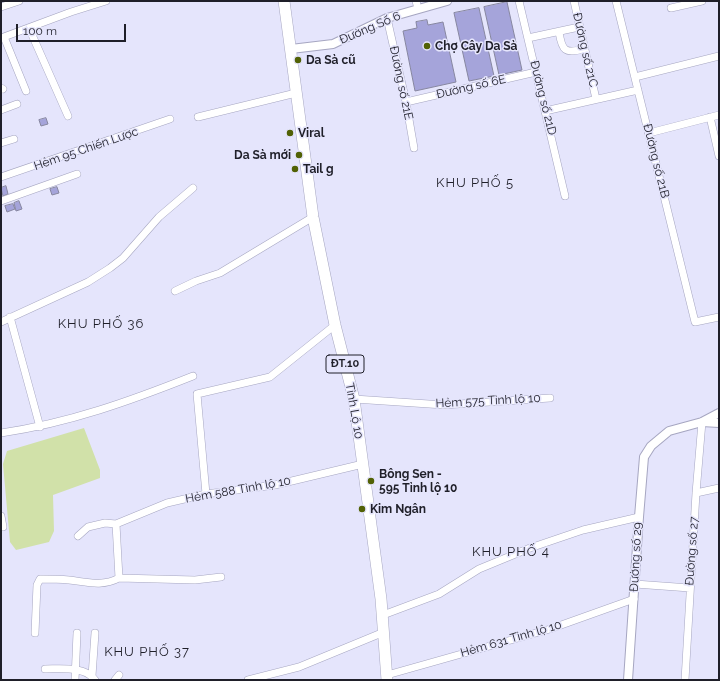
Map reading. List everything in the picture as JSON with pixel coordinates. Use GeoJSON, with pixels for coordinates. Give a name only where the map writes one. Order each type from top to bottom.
{"type":"FeatureCollection","features":[{"type":"Feature","properties":{"kind":"main road","name":"ĐT.10"},"geometry":{"type":"LineString","coordinates":[[284,1],[291,49]]}},
{"type":"Feature","properties":{"kind":"main road","name":"Tỉnh Lộ 10"},"geometry":{"type":"LineString","coordinates":[[291,49],[313,217],[335,325],[354,399],[383,615],[387,678]]}},
{"type":"Feature","properties":{"kind":"street"},"geometry":{"type":"LineString","coordinates":[[1,7],[20,1]]}},
{"type":"Feature","properties":{"kind":"street"},"geometry":{"type":"LineString","coordinates":[[26,91],[3,37],[70,12],[106,1]]}},
{"type":"Feature","properties":{"kind":"street","name":"Đường Số 6"},"geometry":{"type":"LineString","coordinates":[[291,49],[333,44],[417,5],[447,1]]}},
{"type":"Feature","properties":{"kind":"street","name":"Đường số 21D"},"geometry":{"type":"LineString","coordinates":[[519,1],[565,196]]}},
{"type":"Feature","properties":{"kind":"street","name":"Đường số 21C"},"geometry":{"type":"LineString","coordinates":[[574,1],[596,99]]}},
{"type":"Feature","properties":{"kind":"street","name":"Đường số 21B"},"geometry":{"type":"LineString","coordinates":[[616,1],[695,322],[719,317]]}},
{"type":"Feature","properties":{"kind":"street"},"geometry":{"type":"LineString","coordinates":[[671,8],[702,1]]}},
{"type":"Feature","properties":{"kind":"street","name":"Đường số 21E"},"geometry":{"type":"LineString","coordinates":[[387,18],[406,102],[414,148]]}},
{"type":"Feature","properties":{"kind":"street"},"geometry":{"type":"LineString","coordinates":[[528,38],[579,27]]}},
{"type":"Feature","properties":{"kind":"street"},"geometry":{"type":"LineString","coordinates":[[29,28],[68,116]]}},
{"type":"Feature","properties":{"kind":"street"},"geometry":{"type":"LineString","coordinates":[[559,32],[562,45],[566,51],[573,52],[584,49]]}},
{"type":"Feature","properties":{"kind":"street"},"geometry":{"type":"LineString","coordinates":[[635,77],[719,56]]}},
{"type":"Feature","properties":{"kind":"street","name":"Đường số 6E"},"geometry":{"type":"LineString","coordinates":[[406,102],[536,72]]}},
{"type":"Feature","properties":{"kind":"street"},"geometry":{"type":"LineString","coordinates":[[545,111],[638,90]]}},
{"type":"Feature","properties":{"kind":"street"},"geometry":{"type":"LineString","coordinates":[[198,117],[296,93]]}},
{"type":"Feature","properties":{"kind":"street"},"geometry":{"type":"LineString","coordinates":[[1,110],[17,104]]}},
{"type":"Feature","properties":{"kind":"street"},"geometry":{"type":"LineString","coordinates":[[649,133],[719,115]]}},
{"type":"Feature","properties":{"kind":"street"},"geometry":{"type":"LineString","coordinates":[[710,117],[719,156]]}},
{"type":"Feature","properties":{"kind":"street","name":"Hẻm 95 Chiến Lược"},"geometry":{"type":"LineString","coordinates":[[1,177],[170,119]]}},
{"type":"Feature","properties":{"kind":"street"},"geometry":{"type":"LineString","coordinates":[[1,142],[14,139]]}},
{"type":"Feature","properties":{"kind":"street"},"geometry":{"type":"LineString","coordinates":[[1,201],[76,174]]}},
{"type":"Feature","properties":{"kind":"street"},"geometry":{"type":"LineString","coordinates":[[1,322],[88,282],[110,268],[123,258],[159,217],[193,188]]}},
{"type":"Feature","properties":{"kind":"street"},"geometry":{"type":"LineString","coordinates":[[175,292],[196,281],[220,273],[313,217]]}},
{"type":"Feature","properties":{"kind":"street"},"geometry":{"type":"LineString","coordinates":[[10,317],[40,427]]}},
{"type":"Feature","properties":{"kind":"street"},"geometry":{"type":"LineString","coordinates":[[206,494],[198,394],[270,377],[335,325]]}},
{"type":"Feature","properties":{"kind":"street"},"geometry":{"type":"LineString","coordinates":[[1,433],[40,427],[133,400],[193,376]]}},
{"type":"Feature","properties":{"kind":"street","name":"Hẻm 575 Tỉnh lộ 10"},"geometry":{"type":"LineString","coordinates":[[354,399],[444,405],[550,398]]}},
{"type":"Feature","properties":{"kind":"street"},"geometry":{"type":"LineString","coordinates":[[702,422],[719,412]]}},
{"type":"Feature","properties":{"kind":"street"},"geometry":{"type":"LineString","coordinates":[[702,422],[719,423]]}},
{"type":"Feature","properties":{"kind":"street","name":"Đường số 29"},"geometry":{"type":"LineString","coordinates":[[628,680],[638,517],[644,457],[648,450],[658,440],[672,430],[702,422]]}},
{"type":"Feature","properties":{"kind":"street","name":"Đường số 27"},"geometry":{"type":"LineString","coordinates":[[685,680],[696,493],[702,422]]}},
{"type":"Feature","properties":{"kind":"street","name":"Hẻm 588 Tỉnh lộ 10"},"geometry":{"type":"LineString","coordinates":[[78,536],[88,527],[105,523],[116,524],[167,503],[206,494],[275,485],[363,464]]}},
{"type":"Feature","properties":{"kind":"street"},"geometry":{"type":"LineString","coordinates":[[696,493],[719,488]]}},
{"type":"Feature","properties":{"kind":"street"},"geometry":{"type":"LineString","coordinates":[[1,516],[3,527]]}},
{"type":"Feature","properties":{"kind":"street"},"geometry":{"type":"LineString","coordinates":[[383,615],[439,594],[479,569],[530,548],[583,530],[638,517]]}},
{"type":"Feature","properties":{"kind":"street"},"geometry":{"type":"LineString","coordinates":[[116,524],[119,578]]}},
{"type":"Feature","properties":{"kind":"street"},"geometry":{"type":"LineString","coordinates":[[35,633],[37,585],[40,579],[66,580],[96,584],[112,582],[119,578],[195,580],[222,577]]}},
{"type":"Feature","properties":{"kind":"street"},"geometry":{"type":"LineString","coordinates":[[635,584],[690,588]]}},
{"type":"Feature","properties":{"kind":"street","name":"Hẻm 631 Tỉnh lộ 10"},"geometry":{"type":"LineString","coordinates":[[387,678],[550,629],[634,599]]}},
{"type":"Feature","properties":{"kind":"street"},"geometry":{"type":"LineString","coordinates":[[248,680],[299,667],[384,632]]}},
{"type":"Feature","properties":{"kind":"street"},"geometry":{"type":"LineString","coordinates":[[75,680],[77,633]]}},
{"type":"Feature","properties":{"kind":"street"},"geometry":{"type":"LineString","coordinates":[[45,668],[75,669],[94,678],[95,633]]}},
{"type":"Feature","properties":{"kind":"green space"},"geometry":{"type":"Polygon","coordinates":[[[84,428],[100,470],[100,478],[53,495],[54,531],[49,542],[16,550],[10,542],[3,464],[7,451],[84,428]]]}},
{"type":"Feature","properties":{"kind":"building"},"geometry":{"type":"Polygon","coordinates":[[[507,2],[522,70],[499,75],[484,7],[507,2]]]}},
{"type":"Feature","properties":{"kind":"building"},"geometry":{"type":"Polygon","coordinates":[[[479,8],[494,76],[469,81],[454,13],[479,8]]]}},
{"type":"Feature","properties":{"kind":"building","name":"Chợ Cây Da Sà"},"geometry":{"type":"Polygon","coordinates":[[[427,20],[428,25],[443,22],[456,82],[415,91],[403,31],[417,28],[416,22],[427,20]]]}},
{"type":"Feature","properties":{"kind":"building"},"geometry":{"type":"Polygon","coordinates":[[[46,118],[48,124],[41,126],[39,120],[46,118]]]}},
{"type":"Feature","properties":{"kind":"building"},"geometry":{"type":"Polygon","coordinates":[[[6,186],[8,194],[3,196],[1,188],[6,186]]]}},
{"type":"Feature","properties":{"kind":"building"},"geometry":{"type":"Polygon","coordinates":[[[57,187],[59,193],[52,195],[50,189],[57,187]]]}},
{"type":"Feature","properties":{"kind":"building"},"geometry":{"type":"Polygon","coordinates":[[[19,201],[22,209],[16,211],[14,203],[19,201]]]}},
{"type":"Feature","properties":{"kind":"building"},"geometry":{"type":"Polygon","coordinates":[[[13,204],[15,209],[7,212],[5,206],[13,204]]]}},
{"type":"Feature","properties":{"kind":"place","name":"Chợ Cây Da Sà"},"geometry":{"type":"Point","coordinates":[427,46]}},
{"type":"Feature","properties":{"kind":"place","name":"Da Sà cũ"},"geometry":{"type":"Point","coordinates":[298,60]}},
{"type":"Feature","properties":{"kind":"place","name":"Viral"},"geometry":{"type":"Point","coordinates":[290,133]}},
{"type":"Feature","properties":{"kind":"place","name":"Da Sà mới"},"geometry":{"type":"Point","coordinates":[299,155]}},
{"type":"Feature","properties":{"kind":"place","name":"Tail g"},"geometry":{"type":"Point","coordinates":[295,169]}},
{"type":"Feature","properties":{"kind":"place","name":"Bông Sen - 595 Tỉnh lộ 10"},"geometry":{"type":"Point","coordinates":[371,481]}},
{"type":"Feature","properties":{"kind":"place","name":"Kim Ngân"},"geometry":{"type":"Point","coordinates":[362,509]}},
{"type":"Feature","properties":{"kind":"district","name":"KHU PHỐ 5"},"geometry":{"type":"Point","coordinates":[475,183]}},
{"type":"Feature","properties":{"kind":"district","name":"KHU PHỐ 36"},"geometry":{"type":"Point","coordinates":[101,324]}},
{"type":"Feature","properties":{"kind":"district","name":"KHU PHỐ 4"},"geometry":{"type":"Point","coordinates":[511,552]}},
{"type":"Feature","properties":{"kind":"district","name":"KHU PHỐ 37"},"geometry":{"type":"Point","coordinates":[147,652]}}]}
